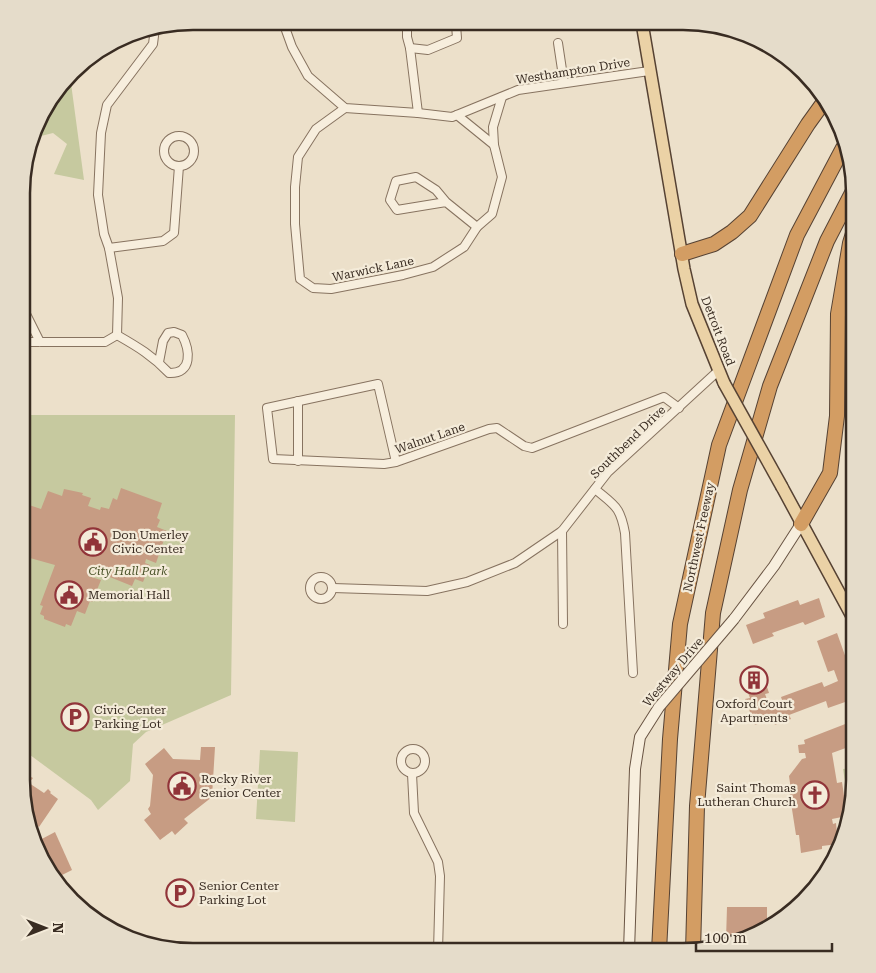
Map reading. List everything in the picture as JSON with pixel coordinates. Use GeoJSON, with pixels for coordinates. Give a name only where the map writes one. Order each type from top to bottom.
{"type":"FeatureCollection","features":[{"type":"Feature","properties":{"kind":"highway"},"geometry":{"type":"LineString","coordinates":[[682,254],[714,244],[732,232],[750,216],[820,107]]}},
{"type":"Feature","properties":{"kind":"highway","name":"Northwest Freeway"},"geometry":{"type":"LineString","coordinates":[[659,943],[670,749],[680,624],[719,445],[797,235],[841,153]]}},
{"type":"Feature","properties":{"kind":"highway"},"geometry":{"type":"LineString","coordinates":[[693,943],[697,806],[713,612],[740,490],[770,386],[827,241],[846,204]]}},
{"type":"Feature","properties":{"kind":"highway"},"geometry":{"type":"LineString","coordinates":[[802,524],[830,473],[837,416],[838,314],[846,267]]}},
{"type":"Feature","properties":{"kind":"main road","name":"Detroit Road"},"geometry":{"type":"LineString","coordinates":[[643,30],[692,304],[724,383],[846,605]]}},
{"type":"Feature","properties":{"kind":"main road","name":"Westway Drive"},"geometry":{"type":"LineString","coordinates":[[629,943],[635,769],[640,737],[659,707],[734,619],[774,566],[802,524]]}},
{"type":"Feature","properties":{"kind":"street"},"geometry":{"type":"LineString","coordinates":[[286,30],[308,76],[345,108]]}},
{"type":"Feature","properties":{"kind":"street"},"geometry":{"type":"LineString","coordinates":[[407,30],[418,113]]}},
{"type":"Feature","properties":{"kind":"street"},"geometry":{"type":"LineString","coordinates":[[410,48],[428,50],[457,38],[456,30]]}},
{"type":"Feature","properties":{"kind":"street"},"geometry":{"type":"LineString","coordinates":[[117,335],[118,298],[109,248],[104,234],[98,195],[101,133],[108,105],[153,44],[154,35]]}},
{"type":"Feature","properties":{"kind":"street"},"geometry":{"type":"LineString","coordinates":[[558,43],[564,83]]}},
{"type":"Feature","properties":{"kind":"street","name":"Westhampton Drive"},"geometry":{"type":"LineString","coordinates":[[345,108],[452,117],[518,90],[649,71]]}},
{"type":"Feature","properties":{"kind":"street","name":"Warwick Lane"},"geometry":{"type":"LineString","coordinates":[[345,108],[316,129],[298,157],[295,187],[295,224],[300,280],[313,288],[331,289],[433,267],[464,247],[478,227],[492,214],[502,177],[494,145],[494,127],[502,97]]}},
{"type":"Feature","properties":{"kind":"street"},"geometry":{"type":"LineString","coordinates":[[457,115],[494,145]]}},
{"type":"Feature","properties":{"kind":"street"},"geometry":{"type":"LineString","coordinates":[[109,248],[163,241],[174,233],[179,166]]}},
{"type":"Feature","properties":{"kind":"street"},"geometry":{"type":"LineString","coordinates":[[446,202],[397,210],[390,200],[396,181],[416,177],[436,190],[446,202],[478,227]]}},
{"type":"Feature","properties":{"kind":"street"},"geometry":{"type":"LineString","coordinates":[[30,322],[40,342]]}},
{"type":"Feature","properties":{"kind":"street"},"geometry":{"type":"LineString","coordinates":[[117,335],[154,357],[169,373],[184,370],[187,365],[187,344],[182,335],[174,332],[168,333],[163,341],[159,362]]}},
{"type":"Feature","properties":{"kind":"street"},"geometry":{"type":"LineString","coordinates":[[30,342],[105,342],[117,335]]}},
{"type":"Feature","properties":{"kind":"street","name":"Southbend Drive"},"geometry":{"type":"LineString","coordinates":[[333,588],[428,591],[467,582],[515,563],[562,531],[608,472],[718,371]]}},
{"type":"Feature","properties":{"kind":"street","name":"Walnut Lane"},"geometry":{"type":"LineString","coordinates":[[396,462],[378,384],[267,408],[273,459],[384,464],[396,462],[489,429],[497,428],[524,446],[532,448],[664,397],[679,408]]}},
{"type":"Feature","properties":{"kind":"street"},"geometry":{"type":"LineString","coordinates":[[298,401],[298,461]]}},
{"type":"Feature","properties":{"kind":"street"},"geometry":{"type":"LineString","coordinates":[[595,489],[611,502],[621,514],[625,533],[633,673]]}},
{"type":"Feature","properties":{"kind":"street"},"geometry":{"type":"LineString","coordinates":[[562,531],[563,624]]}},
{"type":"Feature","properties":{"kind":"street"},"geometry":{"type":"LineString","coordinates":[[412,774],[414,813],[438,862],[440,876],[438,943]]}},
{"type":"Feature","properties":{"kind":"green space"},"geometry":{"type":"Polygon","coordinates":[[[71,86],[84,180],[54,174],[67,144],[53,133],[40,136],[52,112],[71,86]]]}},
{"type":"Feature","properties":{"kind":"green space","name":"City Hall Park"},"geometry":{"type":"Polygon","coordinates":[[[30,415],[235,415],[231,695],[146,732],[133,744],[130,781],[98,810],[91,800],[30,755],[30,415]]]}},
{"type":"Feature","properties":{"kind":"green space"},"geometry":{"type":"Polygon","coordinates":[[[260,750],[298,752],[295,822],[256,819],[260,750]]]}},
{"type":"Feature","properties":{"kind":"green space"},"geometry":{"type":"Polygon","coordinates":[[[843,769],[846,769],[846,788],[843,769]]]}},
{"type":"Feature","properties":{"kind":"building","name":"Don Umerley Civic Center"},"geometry":{"type":"Polygon","coordinates":[[[121,488],[162,503],[157,518],[160,520],[157,527],[167,531],[156,563],[146,559],[145,563],[150,565],[143,582],[135,579],[132,586],[90,569],[88,576],[101,580],[85,614],[77,611],[71,626],[66,624],[65,627],[44,619],[44,616],[40,614],[43,606],[40,605],[55,565],[30,558],[30,505],[41,509],[48,491],[62,496],[64,489],[83,493],[82,495],[91,498],[88,506],[100,510],[101,507],[109,509],[113,498],[117,500],[121,488]]]}},
{"type":"Feature","properties":{"kind":"building"},"geometry":{"type":"Polygon","coordinates":[[[819,598],[825,617],[805,625],[803,622],[772,633],[774,636],[753,644],[746,625],[765,618],[763,613],[798,600],[800,605],[819,598]]]}},
{"type":"Feature","properties":{"kind":"building","name":"Oxford Court Apartments"},"geometry":{"type":"Polygon","coordinates":[[[837,633],[846,658],[846,702],[828,708],[826,701],[789,715],[791,719],[775,725],[772,719],[755,725],[745,699],[750,698],[743,679],[762,672],[769,693],[765,694],[769,705],[782,700],[781,697],[822,682],[824,687],[838,681],[834,670],[828,672],[817,641],[837,633]]]}},
{"type":"Feature","properties":{"kind":"building"},"geometry":{"type":"Polygon","coordinates":[[[846,724],[846,748],[832,753],[837,783],[842,782],[845,802],[841,817],[832,819],[833,824],[836,823],[837,832],[834,842],[833,845],[822,846],[822,849],[801,853],[799,835],[796,835],[789,790],[791,790],[789,776],[802,759],[806,758],[805,753],[799,753],[798,745],[805,744],[804,740],[846,724]]]}},
{"type":"Feature","properties":{"kind":"building","name":"Rocky River Senior Center"},"geometry":{"type":"Polygon","coordinates":[[[201,747],[215,747],[212,797],[184,819],[188,823],[175,835],[172,831],[160,840],[144,820],[151,814],[148,809],[150,806],[153,775],[145,764],[164,748],[173,759],[200,760],[201,747]]]}},
{"type":"Feature","properties":{"kind":"building"},"geometry":{"type":"Polygon","coordinates":[[[30,784],[44,793],[48,789],[58,799],[39,827],[33,812],[30,784]]]}},
{"type":"Feature","properties":{"kind":"building"},"geometry":{"type":"Polygon","coordinates":[[[55,832],[72,870],[62,875],[47,852],[42,839],[55,832]]]}},
{"type":"Feature","properties":{"kind":"building"},"geometry":{"type":"Polygon","coordinates":[[[727,907],[767,907],[767,919],[755,926],[726,937],[727,907]]]}},
{"type":"Feature","properties":{"kind":"place","name":"Don Umerley Civic Center"},"geometry":{"type":"Point","coordinates":[93,542]}},
{"type":"Feature","properties":{"kind":"place","name":"Memorial Hall"},"geometry":{"type":"Point","coordinates":[69,595]}},
{"type":"Feature","properties":{"kind":"place","name":"Oxford Court Apartments"},"geometry":{"type":"Point","coordinates":[754,680]}},
{"type":"Feature","properties":{"kind":"place","name":"Civic Center Parking Lot"},"geometry":{"type":"Point","coordinates":[75,717]}},
{"type":"Feature","properties":{"kind":"place","name":"Rocky River Senior Center"},"geometry":{"type":"Point","coordinates":[182,786]}},
{"type":"Feature","properties":{"kind":"place","name":"Saint Thomas Lutheran Church"},"geometry":{"type":"Point","coordinates":[815,795]}},
{"type":"Feature","properties":{"kind":"place","name":"Senior Center Parking Lot"},"geometry":{"type":"Point","coordinates":[180,893]}}]}
